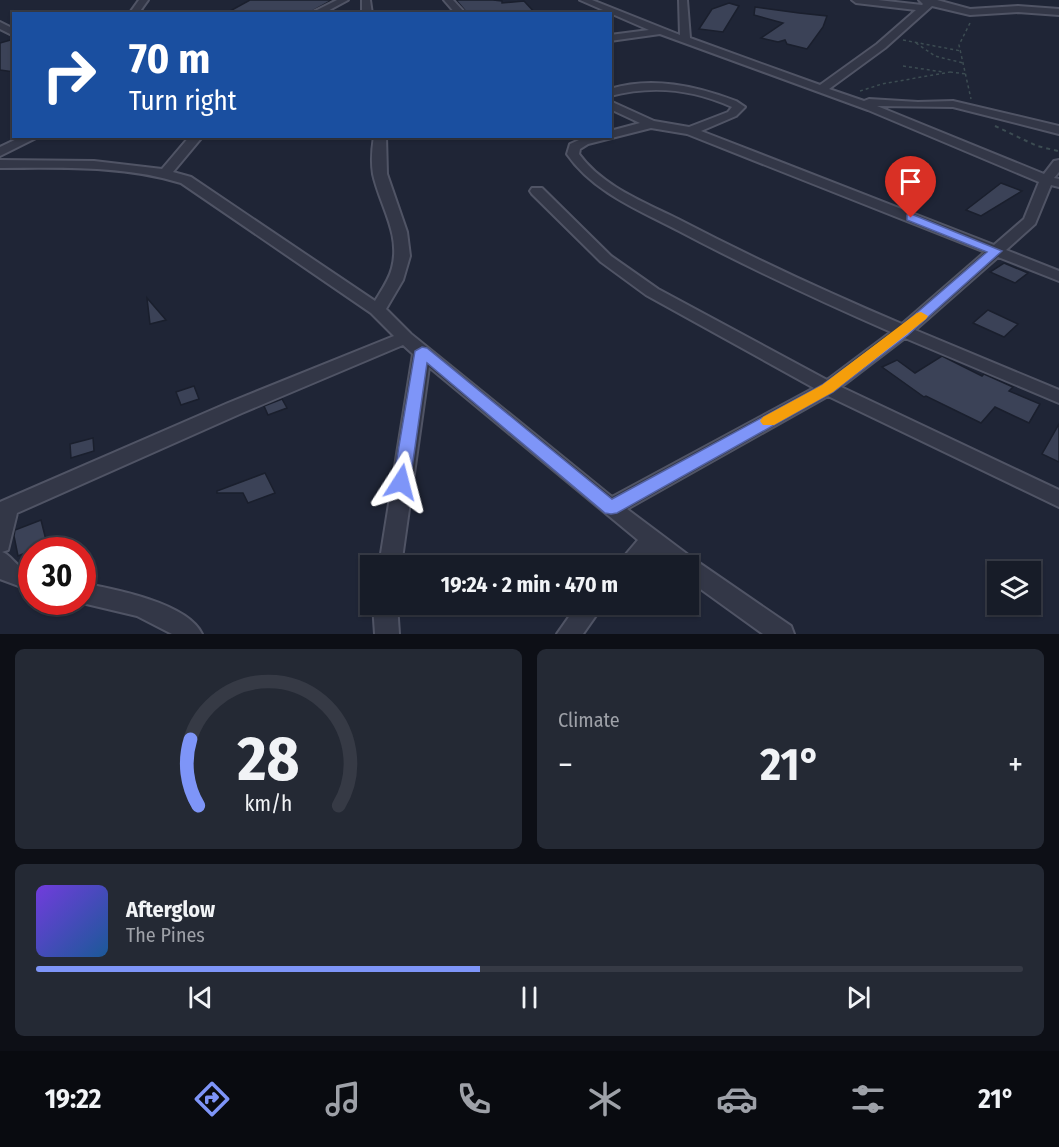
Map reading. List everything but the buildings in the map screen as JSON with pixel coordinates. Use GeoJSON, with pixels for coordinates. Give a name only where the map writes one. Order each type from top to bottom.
{"type":"FeatureCollection","features":[{"type":"Feature","properties":{"kind":"street"},"geometry":{"type":"LineString","coordinates":[[135,12],[144,0]]}},
{"type":"Feature","properties":{"kind":"street"},"geometry":{"type":"LineString","coordinates":[[317,12],[344,0]]}},
{"type":"Feature","properties":{"kind":"street"},"geometry":{"type":"LineString","coordinates":[[448,0],[460,12]]}},
{"type":"Feature","properties":{"kind":"street"},"geometry":{"type":"LineString","coordinates":[[584,0],[660,31],[822,89],[1053,182]]}},
{"type":"Feature","properties":{"kind":"street"},"geometry":{"type":"LineString","coordinates":[[683,0],[685,40]]}},
{"type":"Feature","properties":{"kind":"street"},"geometry":{"type":"LineString","coordinates":[[856,0],[926,3],[970,12],[1018,9],[1057,13]]}},
{"type":"Feature","properties":{"kind":"street"},"geometry":{"type":"LineString","coordinates":[[1026,0],[1057,13]]}},
{"type":"Feature","properties":{"kind":"street"},"geometry":{"type":"LineString","coordinates":[[1056,0],[1057,13]]}},
{"type":"Feature","properties":{"kind":"street"},"geometry":{"type":"LineString","coordinates":[[822,89],[890,37],[926,3]]}},
{"type":"Feature","properties":{"kind":"street"},"geometry":{"type":"LineString","coordinates":[[612,38],[660,31]]}},
{"type":"Feature","properties":{"kind":"street"},"geometry":{"type":"LineString","coordinates":[[612,92],[636,85],[657,84],[704,95],[739,107],[732,114],[690,131]]}},
{"type":"Feature","properties":{"kind":"street"},"geometry":{"type":"LineString","coordinates":[[822,89],[870,102],[953,104],[1059,130]]}},
{"type":"Feature","properties":{"kind":"street"},"geometry":{"type":"LineString","coordinates":[[612,105],[651,124],[690,131],[1059,276]]}},
{"type":"Feature","properties":{"kind":"street"},"geometry":{"type":"LineString","coordinates":[[612,134],[651,124]]}},
{"type":"Feature","properties":{"kind":"street"},"geometry":{"type":"LineString","coordinates":[[0,152],[30,138]]}},
{"type":"Feature","properties":{"kind":"street"},"geometry":{"type":"LineString","coordinates":[[166,172],[195,138]]}},
{"type":"Feature","properties":{"kind":"street"},"geometry":{"type":"LineString","coordinates":[[377,310],[400,270],[403,247],[399,227],[380,173],[378,150],[380,138]]}},
{"type":"Feature","properties":{"kind":"street"},"geometry":{"type":"LineString","coordinates":[[596,138],[574,147],[573,154],[584,170],[618,193],[747,260],[903,332],[1059,398]]}},
{"type":"Feature","properties":{"kind":"street"},"geometry":{"type":"LineString","coordinates":[[0,164],[123,167],[166,172],[186,180],[377,310],[405,338],[611,508],[673,555]]}},
{"type":"Feature","properties":{"kind":"street"},"geometry":{"type":"LineString","coordinates":[[611,508],[828,388],[903,332],[1030,221],[1053,182],[1059,164]]}},
{"type":"Feature","properties":{"kind":"street"},"geometry":{"type":"LineString","coordinates":[[537,191],[606,259],[632,279],[828,388],[1059,499]]}},
{"type":"Feature","properties":{"kind":"street"},"geometry":{"type":"LineString","coordinates":[[0,544],[4,509],[235,408],[405,338]]}},
{"type":"Feature","properties":{"kind":"street"},"geometry":{"type":"LineString","coordinates":[[392,555],[422,351]]}},
{"type":"Feature","properties":{"kind":"street"},"geometry":{"type":"LineString","coordinates":[[638,555],[652,540]]}},
{"type":"Feature","properties":{"kind":"street"},"geometry":{"type":"LineString","coordinates":[[0,561],[12,575],[18,577]]}},
{"type":"Feature","properties":{"kind":"street"},"geometry":{"type":"LineString","coordinates":[[699,574],[782,634]]}},
{"type":"Feature","properties":{"kind":"street"},"geometry":{"type":"LineString","coordinates":[[96,596],[154,613],[190,634]]}},
{"type":"Feature","properties":{"kind":"street"},"geometry":{"type":"LineString","coordinates":[[386,615],[387,634]]}},
{"type":"Feature","properties":{"kind":"street"},"geometry":{"type":"LineString","coordinates":[[569,634],[584,615]]}},
{"type":"Feature","properties":{"kind":"path"},"geometry":{"type":"LineString","coordinates":[[990,12],[967,25],[959,45],[970,97],[995,127],[1037,146],[1059,152]]}},
{"type":"Feature","properties":{"kind":"path"},"geometry":{"type":"LineString","coordinates":[[890,37],[961,51]]}},
{"type":"Feature","properties":{"kind":"path"},"geometry":{"type":"LineString","coordinates":[[914,42],[935,56],[963,63]]}},
{"type":"Feature","properties":{"kind":"path"},"geometry":{"type":"LineString","coordinates":[[903,66],[966,74]]}},
{"type":"Feature","properties":{"kind":"path"},"geometry":{"type":"LineString","coordinates":[[848,97],[882,84],[950,72]]}},
{"type":"Feature","properties":{"kind":"slow traffic"},"geometry":{"type":"LineString","coordinates":[[768,421],[828,388],[921,316]]}},
{"type":"Feature","properties":{"kind":"route"},"geometry":{"type":"LineString","coordinates":[[401,482],[422,351],[611,508],[828,388],[903,332],[996,251],[911,218]]}}]}
